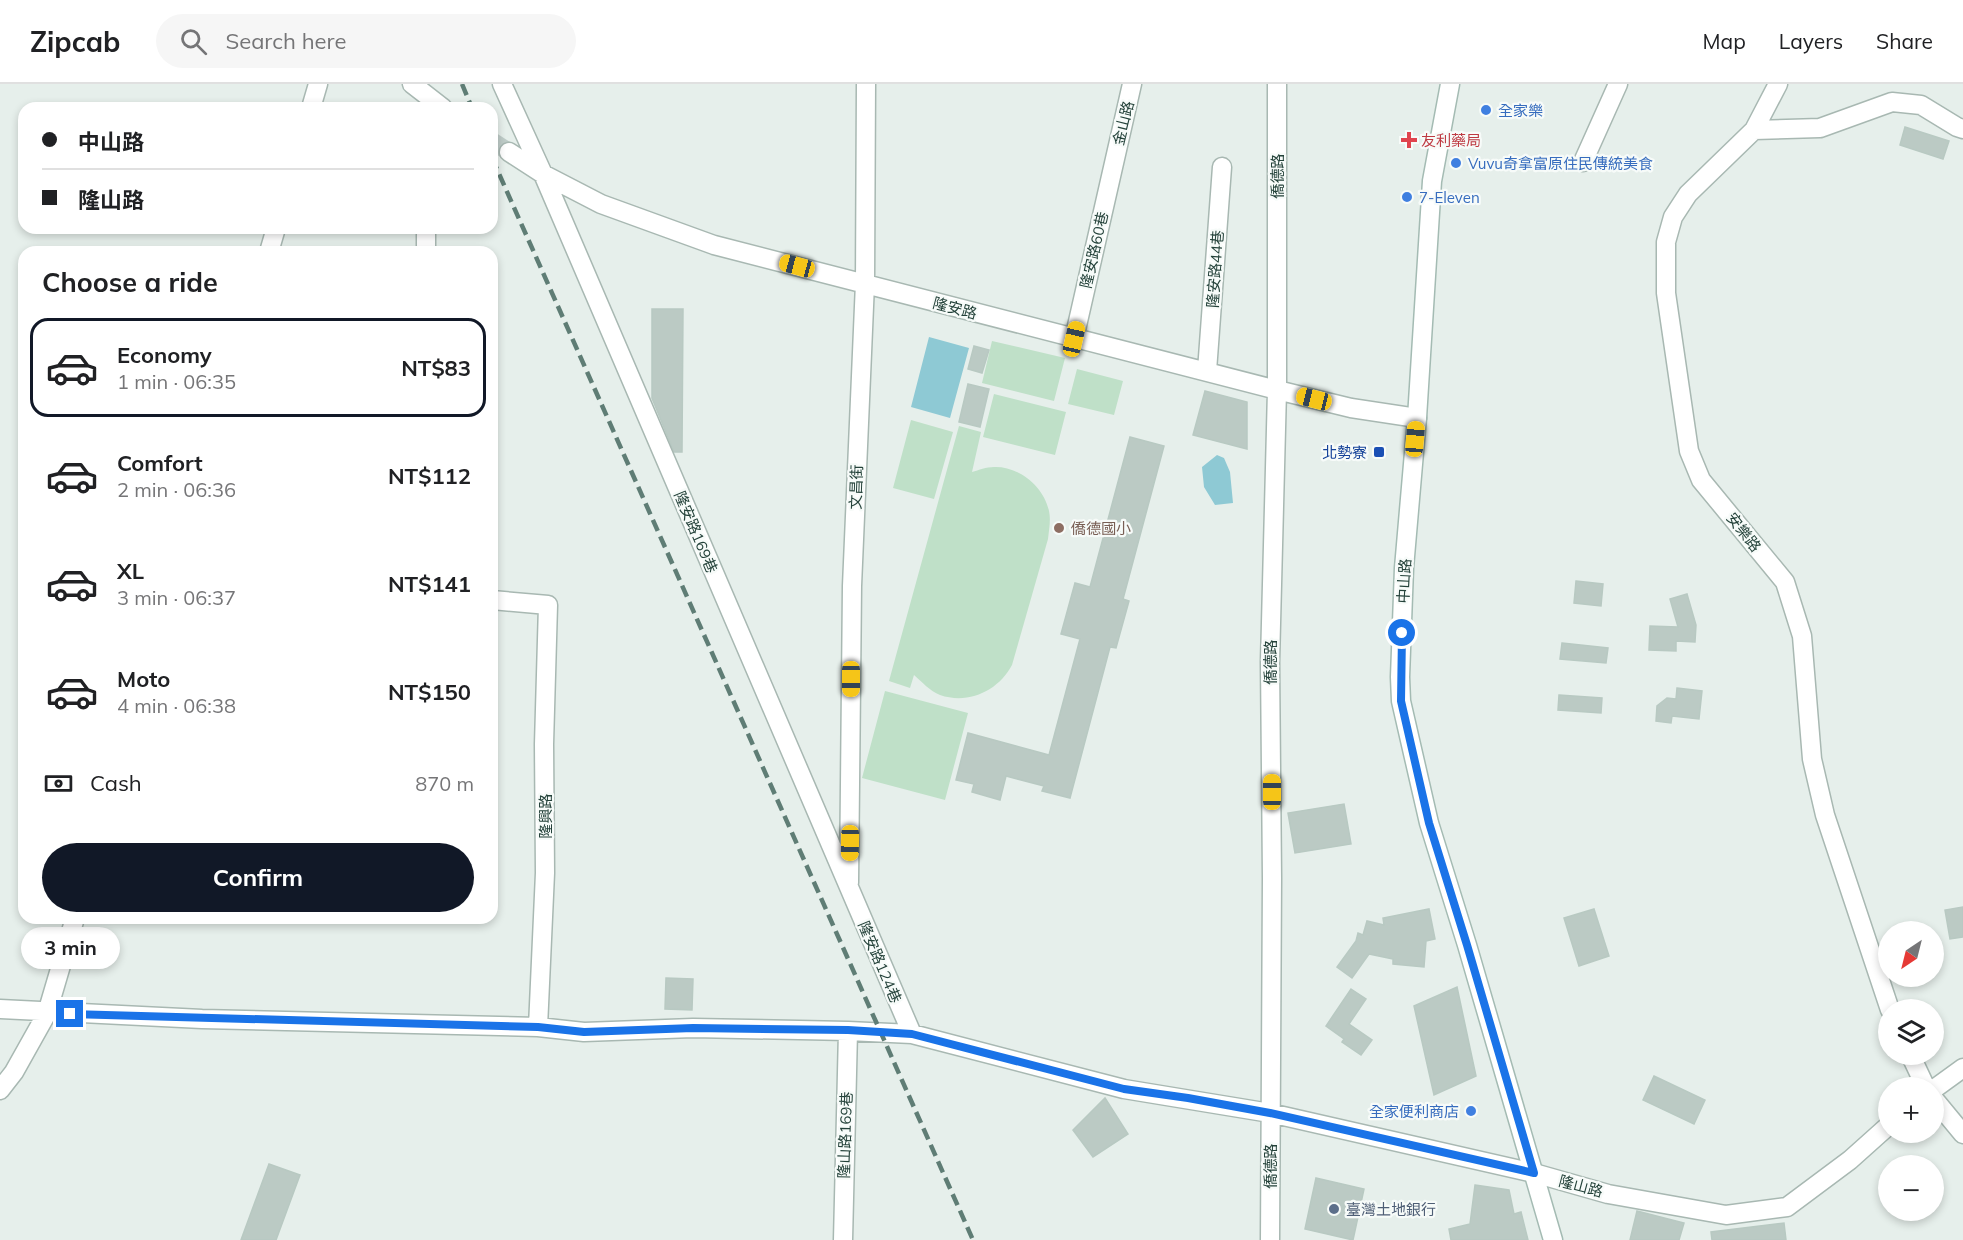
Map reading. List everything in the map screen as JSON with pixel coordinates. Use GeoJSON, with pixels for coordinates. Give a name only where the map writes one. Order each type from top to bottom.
{"type":"FeatureCollection","features":[{"type":"Feature","properties":{"kind":"street"},"geometry":{"type":"LineString","coordinates":[[313,102],[318,84]]}},
{"type":"Feature","properties":{"kind":"street"},"geometry":{"type":"LineString","coordinates":[[412,84],[435,102]]}},
{"type":"Feature","properties":{"kind":"street","name":"隆安路169巷"},"geometry":{"type":"LineString","coordinates":[[502,84],[543,174],[849,890]]}},
{"type":"Feature","properties":{"kind":"street","name":"文昌街"},"geometry":{"type":"LineString","coordinates":[[849,890],[852,586],[864,283],[866,84]]}},
{"type":"Feature","properties":{"kind":"street","name":"金山路"},"geometry":{"type":"LineString","coordinates":[[1113,161],[1132,84]]}},
{"type":"Feature","properties":{"kind":"street","name":"僑德路"},"geometry":{"type":"LineString","coordinates":[[1270,1240],[1272,867],[1270,662],[1277,390],[1277,84]]}},
{"type":"Feature","properties":{"kind":"street","name":"中山路"},"geometry":{"type":"LineString","coordinates":[[1450,84],[1432,181],[1417,418],[1404,568],[1401,701],[1429,823],[1553,1240]]}},
{"type":"Feature","properties":{"kind":"street"},"geometry":{"type":"LineString","coordinates":[[1583,162],[1618,84]]}},
{"type":"Feature","properties":{"kind":"street","name":"安樂路"},"geometry":{"type":"LineString","coordinates":[[1778,84],[1754,130],[1688,194],[1674,217],[1666,242],[1666,293],[1689,451],[1701,480],[1785,582],[1802,636],[1812,759],[1825,815],[1886,999]]}},
{"type":"Feature","properties":{"kind":"street"},"geometry":{"type":"LineString","coordinates":[[1754,130],[1820,128],[1892,102],[1921,105],[1963,129]]}},
{"type":"Feature","properties":{"kind":"street","name":"隆安路"},"geometry":{"type":"LineString","coordinates":[[509,152],[543,174],[601,204],[714,245],[1277,390],[1351,408],[1417,418]]}},
{"type":"Feature","properties":{"kind":"street","name":"隆安路60巷"},"geometry":{"type":"LineString","coordinates":[[1074,339],[1113,161]]}},
{"type":"Feature","properties":{"kind":"street","name":"隆安路44巷"},"geometry":{"type":"LineString","coordinates":[[1207,371],[1222,166]]}},
{"type":"Feature","properties":{"kind":"street","name":"隆興路"},"geometry":{"type":"LineString","coordinates":[[498,601],[548,605],[544,744],[545,873],[538,1027]]}},
{"type":"Feature","properties":{"kind":"street","name":"隆安路124巷"},"geometry":{"type":"LineString","coordinates":[[849,890],[912,1034]]}},
{"type":"Feature","properties":{"kind":"street"},"geometry":{"type":"LineString","coordinates":[[0,1090],[14,1072],[48,1013],[73,924]]}},
{"type":"Feature","properties":{"kind":"street","name":"隆山路"},"geometry":{"type":"LineString","coordinates":[[0,1010],[212,1019],[538,1027],[584,1032],[693,1028],[848,1030],[912,1034],[1124,1089],[1270,1113],[1534,1173],[1608,1194],[1726,1215],[1787,1207],[1850,1160],[1878,1135]]}},
{"type":"Feature","properties":{"kind":"street","name":"隆山路169巷"},"geometry":{"type":"LineString","coordinates":[[843,1240],[848,1030]]}},
{"type":"Feature","properties":{"kind":"street"},"geometry":{"type":"LineString","coordinates":[[1944,1082],[1963,1068]]}},
{"type":"Feature","properties":{"kind":"street"},"geometry":{"type":"LineString","coordinates":[[1944,1111],[1963,1134]]}},
{"type":"Feature","properties":{"kind":"green space"},"geometry":{"type":"Polygon","coordinates":[[[992,341],[1065,358],[1054,401],[982,383],[992,341]]]}},
{"type":"Feature","properties":{"kind":"green space"},"geometry":{"type":"Polygon","coordinates":[[[1077,369],[1123,381],[1114,415],[1068,404],[1077,369]]]}},
{"type":"Feature","properties":{"kind":"green space"},"geometry":{"type":"Polygon","coordinates":[[[994,394],[1066,412],[1055,455],[983,437],[994,394]]]}},
{"type":"Feature","properties":{"kind":"green space"},"geometry":{"type":"Polygon","coordinates":[[[911,420],[953,432],[934,499],[893,488],[911,420]]]}},
{"type":"Feature","properties":{"kind":"green space"},"geometry":{"type":"Polygon","coordinates":[[[959,426],[981,432],[972,472],[994,467],[1021,474],[1042,494],[1050,518],[1048,539],[1012,665],[999,682],[982,693],[951,698],[936,693],[914,675],[910,688],[889,681],[959,426]]]}},
{"type":"Feature","properties":{"kind":"green space"},"geometry":{"type":"Polygon","coordinates":[[[885,691],[968,713],[945,800],[862,778],[885,691]]]}},
{"type":"Feature","properties":{"kind":"water"},"geometry":{"type":"Polygon","coordinates":[[[929,337],[969,348],[950,418],[911,407],[929,337]]]}},
{"type":"Feature","properties":{"kind":"water"},"geometry":{"type":"Polygon","coordinates":[[[1217,455],[1224,458],[1230,472],[1233,503],[1215,505],[1204,487],[1202,467],[1217,455]]]}},
{"type":"Feature","properties":{"kind":"building"},"geometry":{"type":"Polygon","coordinates":[[[1905,127],[1949,141],[1943,159],[1900,145],[1905,127]]]}},
{"type":"Feature","properties":{"kind":"building"},"geometry":{"type":"Polygon","coordinates":[[[652,309],[683,309],[682,452],[674,452],[652,398],[652,309]]]}},
{"type":"Feature","properties":{"kind":"building"},"geometry":{"type":"Polygon","coordinates":[[[974,346],[989,350],[982,373],[968,369],[974,346]]]}},
{"type":"Feature","properties":{"kind":"building"},"geometry":{"type":"Polygon","coordinates":[[[968,384],[989,389],[980,427],[959,422],[968,384]]]}},
{"type":"Feature","properties":{"kind":"building"},"geometry":{"type":"Polygon","coordinates":[[[1205,391],[1247,402],[1247,449],[1193,435],[1205,391]]]}},
{"type":"Feature","properties":{"kind":"building"},"geometry":{"type":"Polygon","coordinates":[[[1130,437],[1164,446],[1123,599],[1129,601],[1116,648],[1110,647],[1070,798],[1042,791],[1044,786],[1006,776],[1000,800],[972,792],[974,784],[956,780],[968,733],[1049,755],[1080,639],[1061,634],[1075,583],[1090,587],[1130,437]]]}},
{"type":"Feature","properties":{"kind":"building"},"geometry":{"type":"Polygon","coordinates":[[[1576,581],[1603,584],[1601,606],[1574,603],[1576,581]]]}},
{"type":"Feature","properties":{"kind":"building"},"geometry":{"type":"Polygon","coordinates":[[[1687,594],[1696,625],[1695,642],[1676,641],[1676,651],[1649,650],[1650,626],[1678,627],[1670,599],[1687,594]]]}},
{"type":"Feature","properties":{"kind":"building"},"geometry":{"type":"Polygon","coordinates":[[[1562,643],[1608,648],[1606,663],[1560,659],[1562,643]]]}},
{"type":"Feature","properties":{"kind":"building"},"geometry":{"type":"Polygon","coordinates":[[[1677,688],[1702,691],[1699,719],[1672,716],[1671,723],[1656,721],[1657,706],[1667,698],[1676,699],[1677,688]]]}},
{"type":"Feature","properties":{"kind":"building"},"geometry":{"type":"Polygon","coordinates":[[[1559,695],[1602,698],[1601,713],[1558,710],[1559,695]]]}},
{"type":"Feature","properties":{"kind":"building"},"geometry":{"type":"Polygon","coordinates":[[[1344,804],[1351,844],[1295,853],[1288,813],[1344,804]]]}},
{"type":"Feature","properties":{"kind":"building"},"geometry":{"type":"Polygon","coordinates":[[[1963,907],[1963,937],[1950,939],[1945,910],[1963,907]]]}},
{"type":"Feature","properties":{"kind":"building"},"geometry":{"type":"Polygon","coordinates":[[[1429,909],[1435,939],[1426,941],[1424,967],[1393,964],[1393,959],[1369,954],[1352,978],[1337,967],[1356,941],[1358,933],[1363,935],[1367,921],[1384,925],[1383,918],[1429,909]]]}},
{"type":"Feature","properties":{"kind":"building"},"geometry":{"type":"Polygon","coordinates":[[[1594,909],[1609,956],[1579,966],[1564,918],[1594,909]]]}},
{"type":"Feature","properties":{"kind":"building"},"geometry":{"type":"Polygon","coordinates":[[[666,978],[693,979],[692,1010],[665,1009],[666,978]]]}},
{"type":"Feature","properties":{"kind":"building"},"geometry":{"type":"Polygon","coordinates":[[[1457,987],[1476,1076],[1434,1095],[1414,1006],[1457,987]]]}},
{"type":"Feature","properties":{"kind":"building"},"geometry":{"type":"Polygon","coordinates":[[[1351,989],[1366,999],[1349,1024],[1372,1040],[1361,1055],[1342,1042],[1344,1039],[1326,1026],[1351,989]]]}},
{"type":"Feature","properties":{"kind":"building"},"geometry":{"type":"Polygon","coordinates":[[[1654,1076],[1705,1100],[1694,1124],[1643,1100],[1654,1076]]]}},
{"type":"Feature","properties":{"kind":"building"},"geometry":{"type":"Polygon","coordinates":[[[1105,1098],[1128,1134],[1093,1157],[1073,1130],[1105,1098]]]}},
{"type":"Feature","properties":{"kind":"building"},"geometry":{"type":"Polygon","coordinates":[[[269,1164],[300,1175],[276,1240],[241,1240],[269,1164]]]}},
{"type":"Feature","properties":{"kind":"building","name":"臺灣土地銀行"},"geometry":{"type":"Polygon","coordinates":[[[1316,1178],[1364,1189],[1353,1240],[1305,1229],[1316,1178]]]}},
{"type":"Feature","properties":{"kind":"building"},"geometry":{"type":"Polygon","coordinates":[[[1475,1185],[1509,1190],[1514,1214],[1521,1212],[1528,1240],[1451,1240],[1449,1229],[1470,1224],[1475,1185]]]}},
{"type":"Feature","properties":{"kind":"building"},"geometry":{"type":"Polygon","coordinates":[[[1637,1211],[1684,1223],[1679,1240],[1630,1240],[1637,1211]]]}},
{"type":"Feature","properties":{"kind":"building"},"geometry":{"type":"Polygon","coordinates":[[[1784,1223],[1786,1240],[1712,1240],[1711,1232],[1784,1223]]]}},
{"type":"Feature","properties":{"kind":"tunnel"},"geometry":{"type":"LineString","coordinates":[[498,145],[509,152]]}},
{"type":"Feature","properties":{"kind":"railway"},"geometry":{"type":"LineString","coordinates":[[462,84],[470,102]]}},
{"type":"Feature","properties":{"kind":"railway"},"geometry":{"type":"LineString","coordinates":[[498,171],[973,1240]]}},
{"type":"Feature","properties":{"kind":"place","name":"全家樂"},"geometry":{"type":"Point","coordinates":[1486,110]}},
{"type":"Feature","properties":{"kind":"place","name":"友利藥局"},"geometry":{"type":"Point","coordinates":[1409,140]}},
{"type":"Feature","properties":{"kind":"place","name":"Vuvu奇拿富原住民傳統美食"},"geometry":{"type":"Point","coordinates":[1456,163]}},
{"type":"Feature","properties":{"kind":"place","name":"7-Eleven"},"geometry":{"type":"Point","coordinates":[1407,197]}},
{"type":"Feature","properties":{"kind":"place","name":"北勢寮"},"geometry":{"type":"Point","coordinates":[1379,452]}},
{"type":"Feature","properties":{"kind":"place","name":"僑德國小"},"geometry":{"type":"Point","coordinates":[1059,528]}},
{"type":"Feature","properties":{"kind":"place","name":"全家便利商店"},"geometry":{"type":"Point","coordinates":[1471,1111]}},
{"type":"Feature","properties":{"kind":"place","name":"臺灣土地銀行"},"geometry":{"type":"Point","coordinates":[1334,1209]}},
{"type":"Feature","properties":{"kind":"route"},"geometry":{"type":"LineString","coordinates":[[70,1014],[538,1027],[584,1032],[693,1028],[848,1030],[882,1034],[912,1034],[1124,1089],[1270,1113],[1534,1173],[1429,823],[1401,701],[1402,633]]}}]}
